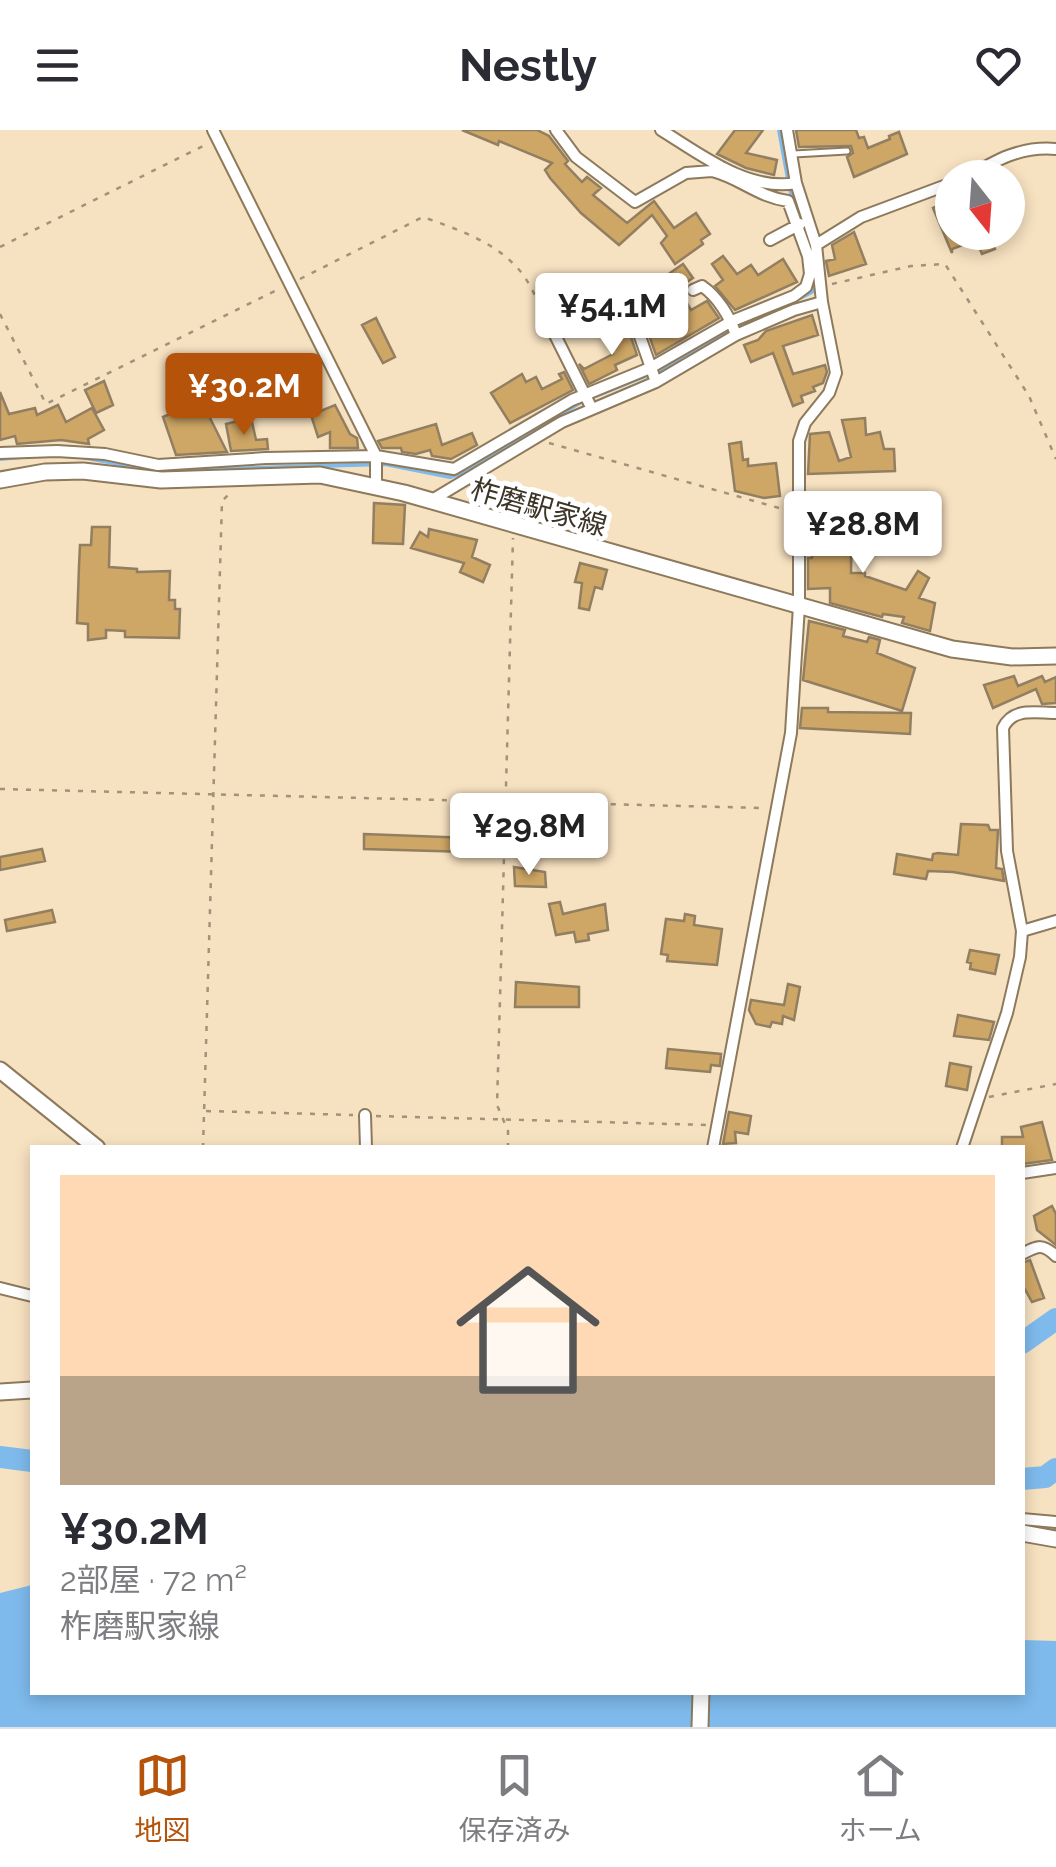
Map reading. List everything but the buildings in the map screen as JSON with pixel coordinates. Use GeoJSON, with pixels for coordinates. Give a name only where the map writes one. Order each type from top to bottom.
{"type":"FeatureCollection","features":[{"type":"Feature","properties":{"kind":"main road","name":"柞磨駅家線"},"geometry":{"type":"LineString","coordinates":[[0,480],[45,472],[83,471],[161,480],[320,475],[377,481],[517,527],[952,648],[1012,656],[1056,656]]}},
{"type":"Feature","properties":{"kind":"main road"},"geometry":{"type":"LineString","coordinates":[[0,1070],[93,1145]]}},
{"type":"Feature","properties":{"kind":"main road"},"geometry":{"type":"LineString","coordinates":[[0,1392],[30,1390]]}},
{"type":"Feature","properties":{"kind":"main road"},"geometry":{"type":"LineString","coordinates":[[1025,1534],[1056,1539]]}},
{"type":"Feature","properties":{"kind":"main road"},"geometry":{"type":"LineString","coordinates":[[700,1695],[700,1727]]}},
{"type":"Feature","properties":{"kind":"street"},"geometry":{"type":"LineString","coordinates":[[556,130],[576,157],[635,202],[686,174],[716,169],[768,185],[791,184]]}},
{"type":"Feature","properties":{"kind":"street"},"geometry":{"type":"LineString","coordinates":[[661,130],[766,198],[788,201],[816,245],[836,373],[830,393],[805,423],[799,441],[798,606],[791,733],[715,1145]]}},
{"type":"Feature","properties":{"kind":"street"},"geometry":{"type":"LineString","coordinates":[[0,453],[89,453],[158,465],[376,456],[454,469],[586,394],[650,368],[732,322],[794,296],[806,286],[810,274],[808,256],[791,184],[787,130]]}},
{"type":"Feature","properties":{"kind":"street"},"geometry":{"type":"LineString","coordinates":[[215,135],[376,456],[377,481]]}},
{"type":"Feature","properties":{"kind":"street"},"geometry":{"type":"LineString","coordinates":[[996,160],[1036,148],[1056,150]]}},
{"type":"Feature","properties":{"kind":"street"},"geometry":{"type":"LineString","coordinates":[[816,245],[861,217],[935,189]]}},
{"type":"Feature","properties":{"kind":"street"},"geometry":{"type":"LineString","coordinates":[[770,240],[802,223]]}},
{"type":"Feature","properties":{"kind":"street"},"geometry":{"type":"LineString","coordinates":[[692,290],[702,286],[708,289],[732,322],[736,335]]}},
{"type":"Feature","properties":{"kind":"street"},"geometry":{"type":"LineString","coordinates":[[430,501],[540,436],[656,382],[736,335],[822,302]]}},
{"type":"Feature","properties":{"kind":"street"},"geometry":{"type":"LineString","coordinates":[[637,328],[656,382]]}},
{"type":"Feature","properties":{"kind":"street"},"geometry":{"type":"LineString","coordinates":[[555,335],[592,409]]}},
{"type":"Feature","properties":{"kind":"street"},"geometry":{"type":"LineString","coordinates":[[963,1145],[1006,1013],[1020,956],[1022,931],[1007,851],[1003,728],[1008,717],[1016,713],[1056,713]]}},
{"type":"Feature","properties":{"kind":"street"},"geometry":{"type":"LineString","coordinates":[[1022,931],[1056,922]]}},
{"type":"Feature","properties":{"kind":"street"},"geometry":{"type":"LineString","coordinates":[[365,1115],[366,1145]]}},
{"type":"Feature","properties":{"kind":"street"},"geometry":{"type":"LineString","coordinates":[[1025,1173],[1056,1168]]}},
{"type":"Feature","properties":{"kind":"street"},"geometry":{"type":"LineString","coordinates":[[1025,1252],[1045,1246],[1056,1256]]}},
{"type":"Feature","properties":{"kind":"street"},"geometry":{"type":"LineString","coordinates":[[0,1288],[30,1296]]}},
{"type":"Feature","properties":{"kind":"street"},"geometry":{"type":"LineString","coordinates":[[1025,1519],[1056,1522]]}},
{"type":"Feature","properties":{"kind":"lane"},"geometry":{"type":"LineString","coordinates":[[790,154],[848,151]]}},
{"type":"Feature","properties":{"kind":"path"},"geometry":{"type":"LineString","coordinates":[[0,247],[215,135]]}},
{"type":"Feature","properties":{"kind":"path"},"geometry":{"type":"LineString","coordinates":[[0,314],[46,404],[423,217],[472,235],[502,255],[523,275],[555,335]]}},
{"type":"Feature","properties":{"kind":"path"},"geometry":{"type":"LineString","coordinates":[[820,286],[911,266],[945,264],[1029,396],[1056,459]]}},
{"type":"Feature","properties":{"kind":"path"},"geometry":{"type":"LineString","coordinates":[[540,436],[546,442],[797,512]]}},
{"type":"Feature","properties":{"kind":"path"},"geometry":{"type":"LineString","coordinates":[[203,1145],[222,501],[228,494],[259,484],[261,478]]}},
{"type":"Feature","properties":{"kind":"path"},"geometry":{"type":"LineString","coordinates":[[508,1145],[508,1131],[497,1105],[513,540],[517,527]]}},
{"type":"Feature","properties":{"kind":"path"},"geometry":{"type":"LineString","coordinates":[[0,789],[775,808]]}},
{"type":"Feature","properties":{"kind":"path"},"geometry":{"type":"LineString","coordinates":[[978,1098],[1056,1084]]}},
{"type":"Feature","properties":{"kind":"path"},"geometry":{"type":"LineString","coordinates":[[204,1110],[718,1126]]}},
{"type":"Feature","properties":{"kind":"water"},"geometry":{"type":"Polygon","coordinates":[[[30,1586],[30,1695],[1025,1695],[1025,1640],[1056,1641],[1056,1727],[0,1727],[0,1593],[30,1586]]]}},
{"type":"Feature","properties":{"kind":"waterway"},"geometry":{"type":"LineString","coordinates":[[779,130],[790,190],[801,223]]}},
{"type":"Feature","properties":{"kind":"waterway"},"geometry":{"type":"LineString","coordinates":[[800,298],[812,292],[815,275]]}},
{"type":"Feature","properties":{"kind":"waterway"},"geometry":{"type":"LineString","coordinates":[[81,457],[158,471],[385,464],[450,477],[581,402],[658,371],[725,332],[777,308]]}},
{"type":"Feature","properties":{"kind":"waterway"},"geometry":{"type":"LineString","coordinates":[[0,459],[22,457]]}},
{"type":"Feature","properties":{"kind":"waterway"},"geometry":{"type":"LineString","coordinates":[[1025,1341],[1056,1319]]}},
{"type":"Feature","properties":{"kind":"waterway"},"geometry":{"type":"LineString","coordinates":[[0,1457],[30,1461]]}},
{"type":"Feature","properties":{"kind":"waterway"},"geometry":{"type":"LineString","coordinates":[[1025,1479],[1045,1477],[1056,1469]]}}]}
